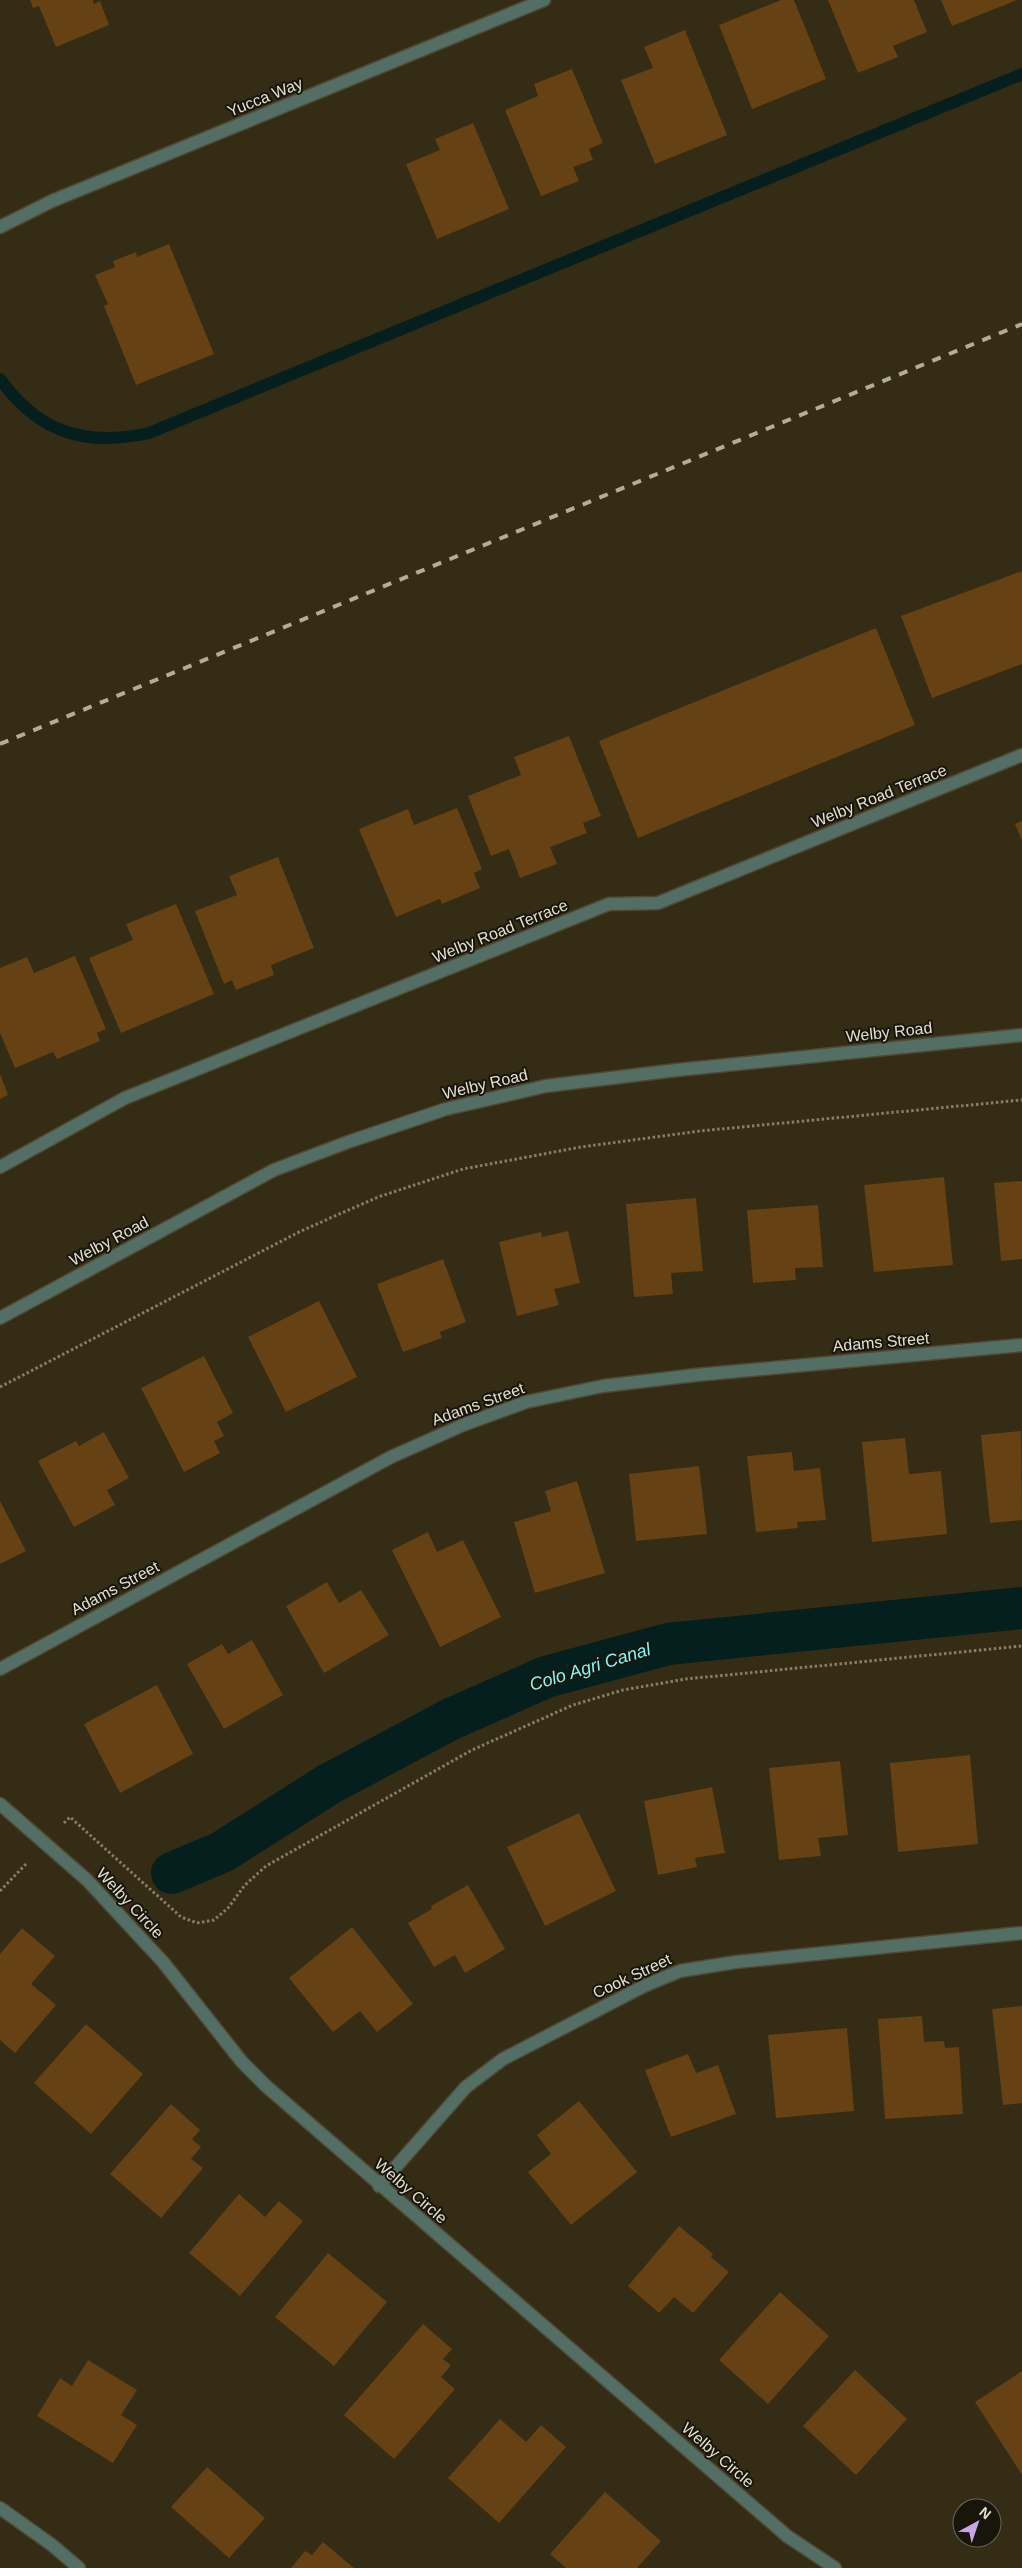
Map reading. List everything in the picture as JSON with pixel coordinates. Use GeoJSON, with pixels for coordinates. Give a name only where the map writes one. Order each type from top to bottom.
{"type":"FeatureCollection","features":[{"type":"Feature","properties":{"kind":"street","name":"Yucca Way"},"geometry":{"type":"LineString","coordinates":[[0,227],[52,201],[544,0]]}},
{"type":"Feature","properties":{"kind":"street","name":"Welby Road Terrace"},"geometry":{"type":"LineString","coordinates":[[0,1167],[124,1098],[609,904],[658,903],[1022,755]]}},
{"type":"Feature","properties":{"kind":"street","name":"Welby Road"},"geometry":{"type":"LineString","coordinates":[[0,1318],[274,1170],[348,1142],[446,1109],[556,1085],[677,1070],[1022,1036]]}},
{"type":"Feature","properties":{"kind":"street","name":"Adams Street"},"geometry":{"type":"LineString","coordinates":[[0,1669],[391,1457],[463,1425],[526,1402],[603,1386],[1022,1345]]}},
{"type":"Feature","properties":{"kind":"street","name":"Welby Circle"},"geometry":{"type":"LineString","coordinates":[[0,1804],[87,1880],[163,1962],[242,2062],[379,2186],[787,2536],[835,2568]]}},
{"type":"Feature","properties":{"kind":"street","name":"Cook Street"},"geometry":{"type":"LineString","coordinates":[[379,2186],[466,2087],[503,2058],[644,1986],[680,1971],[736,1962],[1022,1933]]}},
{"type":"Feature","properties":{"kind":"street"},"geometry":{"type":"LineString","coordinates":[[0,2508],[52,2545],[79,2568]]}},
{"type":"Feature","properties":{"kind":"path"},"geometry":{"type":"LineString","coordinates":[[0,1387],[302,1231],[378,1197],[463,1170],[581,1146],[700,1131],[1022,1100]]}},
{"type":"Feature","properties":{"kind":"path"},"geometry":{"type":"LineString","coordinates":[[70,1817],[181,1917],[197,1923],[214,1920],[228,1908],[254,1875],[324,1832],[472,1750],[529,1722],[573,1704],[623,1690],[686,1679],[1022,1646]]}},
{"type":"Feature","properties":{"kind":"path"},"geometry":{"type":"LineString","coordinates":[[0,1891],[21,1869]]}},
{"type":"Feature","properties":{"kind":"building"},"geometry":{"type":"Polygon","coordinates":[[[30,0],[93,0],[94,4],[100,1],[109,25],[56,47],[39,6],[33,8],[30,0]]]}},
{"type":"Feature","properties":{"kind":"building"},"geometry":{"type":"Polygon","coordinates":[[[781,0],[794,0],[826,79],[752,109],[719,25],[781,0]]]}},
{"type":"Feature","properties":{"kind":"building"},"geometry":{"type":"Polygon","coordinates":[[[828,0],[914,0],[927,32],[893,46],[898,57],[858,73],[828,0]]]}},
{"type":"Feature","properties":{"kind":"building"},"geometry":{"type":"Polygon","coordinates":[[[941,0],[1017,0],[952,26],[941,0]]]}},
{"type":"Feature","properties":{"kind":"building"},"geometry":{"type":"Polygon","coordinates":[[[685,30],[727,135],[655,164],[621,80],[653,68],[644,47],[685,30]]]}},
{"type":"Feature","properties":{"kind":"building"},"geometry":{"type":"Polygon","coordinates":[[[572,69],[603,143],[589,149],[593,160],[573,167],[579,181],[541,196],[505,110],[538,96],[534,84],[572,69]]]}},
{"type":"Feature","properties":{"kind":"building"},"geometry":{"type":"Polygon","coordinates":[[[473,123],[509,209],[437,239],[406,164],[440,150],[435,139],[473,123]]]}},
{"type":"Feature","properties":{"kind":"building"},"geometry":{"type":"Polygon","coordinates":[[[169,244],[214,354],[136,385],[104,306],[108,304],[95,275],[115,267],[113,261],[136,252],[137,257],[169,244]]]}},
{"type":"Feature","properties":{"kind":"building"},"geometry":{"type":"Polygon","coordinates":[[[1022,571],[1022,664],[932,698],[901,616],[1022,571]]]}},
{"type":"Feature","properties":{"kind":"building"},"geometry":{"type":"Polygon","coordinates":[[[876,628],[915,725],[638,838],[599,741],[876,628]]]}},
{"type":"Feature","properties":{"kind":"building"},"geometry":{"type":"Polygon","coordinates":[[[569,736],[601,816],[583,823],[587,833],[550,847],[557,864],[520,878],[509,849],[491,856],[468,796],[521,775],[514,757],[569,736]]]}},
{"type":"Feature","properties":{"kind":"building"},"geometry":{"type":"Polygon","coordinates":[[[457,808],[482,869],[474,873],[480,888],[442,904],[440,899],[396,917],[359,829],[408,809],[414,825],[457,808]]]}},
{"type":"Feature","properties":{"kind":"building"},"geometry":{"type":"Polygon","coordinates":[[[1022,821],[1022,841],[1015,824],[1022,821]]]}},
{"type":"Feature","properties":{"kind":"building"},"geometry":{"type":"Polygon","coordinates":[[[278,857],[314,948],[271,965],[274,975],[236,990],[232,980],[224,984],[195,911],[237,895],[229,876],[278,857]]]}},
{"type":"Feature","properties":{"kind":"building"},"geometry":{"type":"Polygon","coordinates":[[[176,904],[214,994],[121,1033],[89,958],[133,940],[126,924],[176,904]]]}},
{"type":"Feature","properties":{"kind":"building"},"geometry":{"type":"Polygon","coordinates":[[[75,956],[106,1029],[97,1033],[100,1041],[57,1059],[53,1052],[15,1068],[0,1033],[0,968],[27,957],[34,973],[75,956]]]}},
{"type":"Feature","properties":{"kind":"building"},"geometry":{"type":"Polygon","coordinates":[[[0,1074],[8,1095],[0,1099],[0,1074]]]}},
{"type":"Feature","properties":{"kind":"building"},"geometry":{"type":"Polygon","coordinates":[[[944,1177],[953,1265],[874,1272],[864,1185],[944,1177]]]}},
{"type":"Feature","properties":{"kind":"building"},"geometry":{"type":"Polygon","coordinates":[[[1022,1181],[1022,1259],[1001,1261],[994,1183],[1022,1181]]]}},
{"type":"Feature","properties":{"kind":"building"},"geometry":{"type":"Polygon","coordinates":[[[696,1198],[703,1271],[671,1273],[673,1294],[634,1297],[626,1204],[696,1198]]]}},
{"type":"Feature","properties":{"kind":"building"},"geometry":{"type":"Polygon","coordinates":[[[818,1205],[823,1267],[795,1268],[796,1280],[753,1283],[747,1210],[818,1205]]]}},
{"type":"Feature","properties":{"kind":"building"},"geometry":{"type":"Polygon","coordinates":[[[568,1231],[580,1283],[554,1289],[559,1305],[517,1316],[499,1242],[541,1232],[542,1237],[568,1231]]]}},
{"type":"Feature","properties":{"kind":"building"},"geometry":{"type":"Polygon","coordinates":[[[443,1259],[466,1322],[440,1332],[442,1338],[403,1352],[377,1284],[443,1259]]]}},
{"type":"Feature","properties":{"kind":"building"},"geometry":{"type":"Polygon","coordinates":[[[319,1301],[357,1377],[286,1412],[248,1337],[319,1301]]]}},
{"type":"Feature","properties":{"kind":"building"},"geometry":{"type":"Polygon","coordinates":[[[204,1356],[233,1413],[217,1422],[224,1436],[214,1441],[220,1453],[184,1472],[141,1388],[204,1356]]]}},
{"type":"Feature","properties":{"kind":"building"},"geometry":{"type":"Polygon","coordinates":[[[1021,1431],[1022,1520],[990,1523],[981,1435],[1021,1431]]]}},
{"type":"Feature","properties":{"kind":"building"},"geometry":{"type":"Polygon","coordinates":[[[104,1432],[129,1478],[107,1490],[115,1505],[74,1527],[38,1461],[76,1441],[79,1446],[104,1432]]]}},
{"type":"Feature","properties":{"kind":"building"},"geometry":{"type":"Polygon","coordinates":[[[905,1438],[909,1474],[941,1471],[947,1534],[872,1542],[862,1442],[905,1438]]]}},
{"type":"Feature","properties":{"kind":"building"},"geometry":{"type":"Polygon","coordinates":[[[792,1452],[794,1471],[820,1468],[826,1520],[797,1522],[798,1528],[756,1532],[747,1456],[792,1452]]]}},
{"type":"Feature","properties":{"kind":"building"},"geometry":{"type":"Polygon","coordinates":[[[699,1466],[707,1534],[636,1541],[629,1474],[699,1466]]]}},
{"type":"Feature","properties":{"kind":"building"},"geometry":{"type":"Polygon","coordinates":[[[577,1481],[605,1573],[535,1593],[514,1522],[551,1511],[545,1491],[577,1481]]]}},
{"type":"Feature","properties":{"kind":"building"},"geometry":{"type":"Polygon","coordinates":[[[0,1501],[26,1551],[0,1564],[0,1501]]]}},
{"type":"Feature","properties":{"kind":"building"},"geometry":{"type":"Polygon","coordinates":[[[428,1532],[437,1552],[463,1540],[501,1617],[440,1647],[392,1550],[428,1532]]]}},
{"type":"Feature","properties":{"kind":"building"},"geometry":{"type":"Polygon","coordinates":[[[327,1582],[339,1603],[361,1590],[389,1635],[324,1673],[286,1606],[327,1582]]]}},
{"type":"Feature","properties":{"kind":"building"},"geometry":{"type":"Polygon","coordinates":[[[252,1640],[283,1695],[224,1729],[187,1664],[222,1644],[228,1654],[252,1640]]]}},
{"type":"Feature","properties":{"kind":"building"},"geometry":{"type":"Polygon","coordinates":[[[157,1685],[193,1754],[120,1793],[84,1724],[157,1685]]]}},
{"type":"Feature","properties":{"kind":"building"},"geometry":{"type":"Polygon","coordinates":[[[970,1755],[978,1844],[898,1852],[890,1763],[970,1755]]]}},
{"type":"Feature","properties":{"kind":"building"},"geometry":{"type":"Polygon","coordinates":[[[840,1761],[848,1835],[818,1838],[821,1856],[779,1860],[769,1768],[840,1761]]]}},
{"type":"Feature","properties":{"kind":"building"},"geometry":{"type":"Polygon","coordinates":[[[712,1787],[725,1853],[695,1858],[697,1867],[658,1875],[644,1801],[712,1787]]]}},
{"type":"Feature","properties":{"kind":"building"},"geometry":{"type":"Polygon","coordinates":[[[579,1813],[616,1891],[545,1926],[507,1847],[579,1813]]]}},
{"type":"Feature","properties":{"kind":"building"},"geometry":{"type":"Polygon","coordinates":[[[468,1885],[505,1949],[465,1973],[455,1955],[434,1967],[408,1923],[432,1909],[431,1906],[468,1885]]]}},
{"type":"Feature","properties":{"kind":"building"},"geometry":{"type":"Polygon","coordinates":[[[352,1927],[413,2004],[377,2032],[360,2011],[333,2032],[289,1978],[352,1927]]]}},
{"type":"Feature","properties":{"kind":"building"},"geometry":{"type":"Polygon","coordinates":[[[22,1928],[55,1956],[31,1984],[56,2005],[15,2053],[0,2040],[0,1954],[22,1928]]]}},
{"type":"Feature","properties":{"kind":"building"},"geometry":{"type":"Polygon","coordinates":[[[1022,2006],[1022,2103],[1003,2105],[992,2009],[1022,2006]]]}},
{"type":"Feature","properties":{"kind":"building"},"geometry":{"type":"Polygon","coordinates":[[[922,2016],[924,2042],[944,2041],[945,2048],[959,2047],[963,2114],[885,2119],[878,2019],[922,2016]]]}},
{"type":"Feature","properties":{"kind":"building"},"geometry":{"type":"Polygon","coordinates":[[[86,2024],[143,2074],[91,2134],[34,2083],[86,2024]]]}},
{"type":"Feature","properties":{"kind":"building"},"geometry":{"type":"Polygon","coordinates":[[[847,2028],[854,2111],[776,2118],[768,2035],[847,2028]]]}},
{"type":"Feature","properties":{"kind":"building"},"geometry":{"type":"Polygon","coordinates":[[[688,2054],[696,2073],[718,2065],[736,2114],[671,2137],[645,2070],[688,2054]]]}},
{"type":"Feature","properties":{"kind":"building"},"geometry":{"type":"Polygon","coordinates":[[[579,2101],[637,2172],[571,2225],[528,2172],[551,2154],[537,2135],[579,2101]]]}},
{"type":"Feature","properties":{"kind":"building"},"geometry":{"type":"Polygon","coordinates":[[[171,2104],[200,2130],[192,2139],[201,2147],[191,2159],[203,2168],[161,2218],[110,2174],[171,2104]]]}},
{"type":"Feature","properties":{"kind":"building"},"geometry":{"type":"Polygon","coordinates":[[[239,2194],[265,2217],[279,2201],[303,2221],[240,2296],[189,2253],[239,2194]]]}},
{"type":"Feature","properties":{"kind":"building"},"geometry":{"type":"Polygon","coordinates":[[[679,2226],[713,2254],[711,2257],[729,2272],[693,2313],[674,2297],[659,2313],[628,2286],[679,2226]]]}},
{"type":"Feature","properties":{"kind":"building"},"geometry":{"type":"Polygon","coordinates":[[[328,2253],[387,2302],[334,2366],[275,2317],[328,2253]]]}},
{"type":"Feature","properties":{"kind":"building"},"geometry":{"type":"Polygon","coordinates":[[[780,2292],[829,2336],[768,2404],[719,2360],[780,2292]]]}},
{"type":"Feature","properties":{"kind":"building"},"geometry":{"type":"Polygon","coordinates":[[[423,2324],[452,2349],[443,2359],[451,2365],[441,2377],[455,2389],[394,2459],[344,2415],[423,2324]]]}},
{"type":"Feature","properties":{"kind":"building"},"geometry":{"type":"Polygon","coordinates":[[[88,2360],[137,2390],[121,2415],[137,2425],[113,2463],[37,2416],[60,2378],[72,2386],[88,2360]]]}},
{"type":"Feature","properties":{"kind":"building"},"geometry":{"type":"Polygon","coordinates":[[[855,2370],[907,2419],[856,2475],[803,2426],[855,2370]]]}},
{"type":"Feature","properties":{"kind":"building"},"geometry":{"type":"Polygon","coordinates":[[[1022,2371],[1022,2475],[975,2402],[1022,2371]]]}},
{"type":"Feature","properties":{"kind":"building"},"geometry":{"type":"Polygon","coordinates":[[[500,2419],[526,2442],[541,2425],[566,2447],[499,2523],[448,2478],[500,2419]]]}},
{"type":"Feature","properties":{"kind":"building"},"geometry":{"type":"Polygon","coordinates":[[[207,2467],[265,2518],[229,2558],[171,2507],[207,2467]]]}},
{"type":"Feature","properties":{"kind":"building"},"geometry":{"type":"Polygon","coordinates":[[[605,2492],[661,2541],[637,2568],[566,2568],[550,2554],[605,2492]]]}},
{"type":"Feature","properties":{"kind":"building"},"geometry":{"type":"Polygon","coordinates":[[[323,2542],[354,2568],[291,2568],[305,2551],[312,2555],[323,2542]]]}},
{"type":"Feature","properties":{"kind":"waterway"},"geometry":{"type":"LineString","coordinates":[[0,379],[31,412],[47,424],[65,432],[104,438],[149,433],[1022,74]]}},
{"type":"Feature","properties":{"kind":"waterway","name":"Colo Agri Canal"},"geometry":{"type":"LineString","coordinates":[[172,1873],[222,1852],[329,1784],[451,1719],[546,1677],[668,1644],[1022,1608]]}},
{"type":"Feature","properties":{"kind":"railway"},"geometry":{"type":"LineString","coordinates":[[0,744],[1022,324]]}}]}
